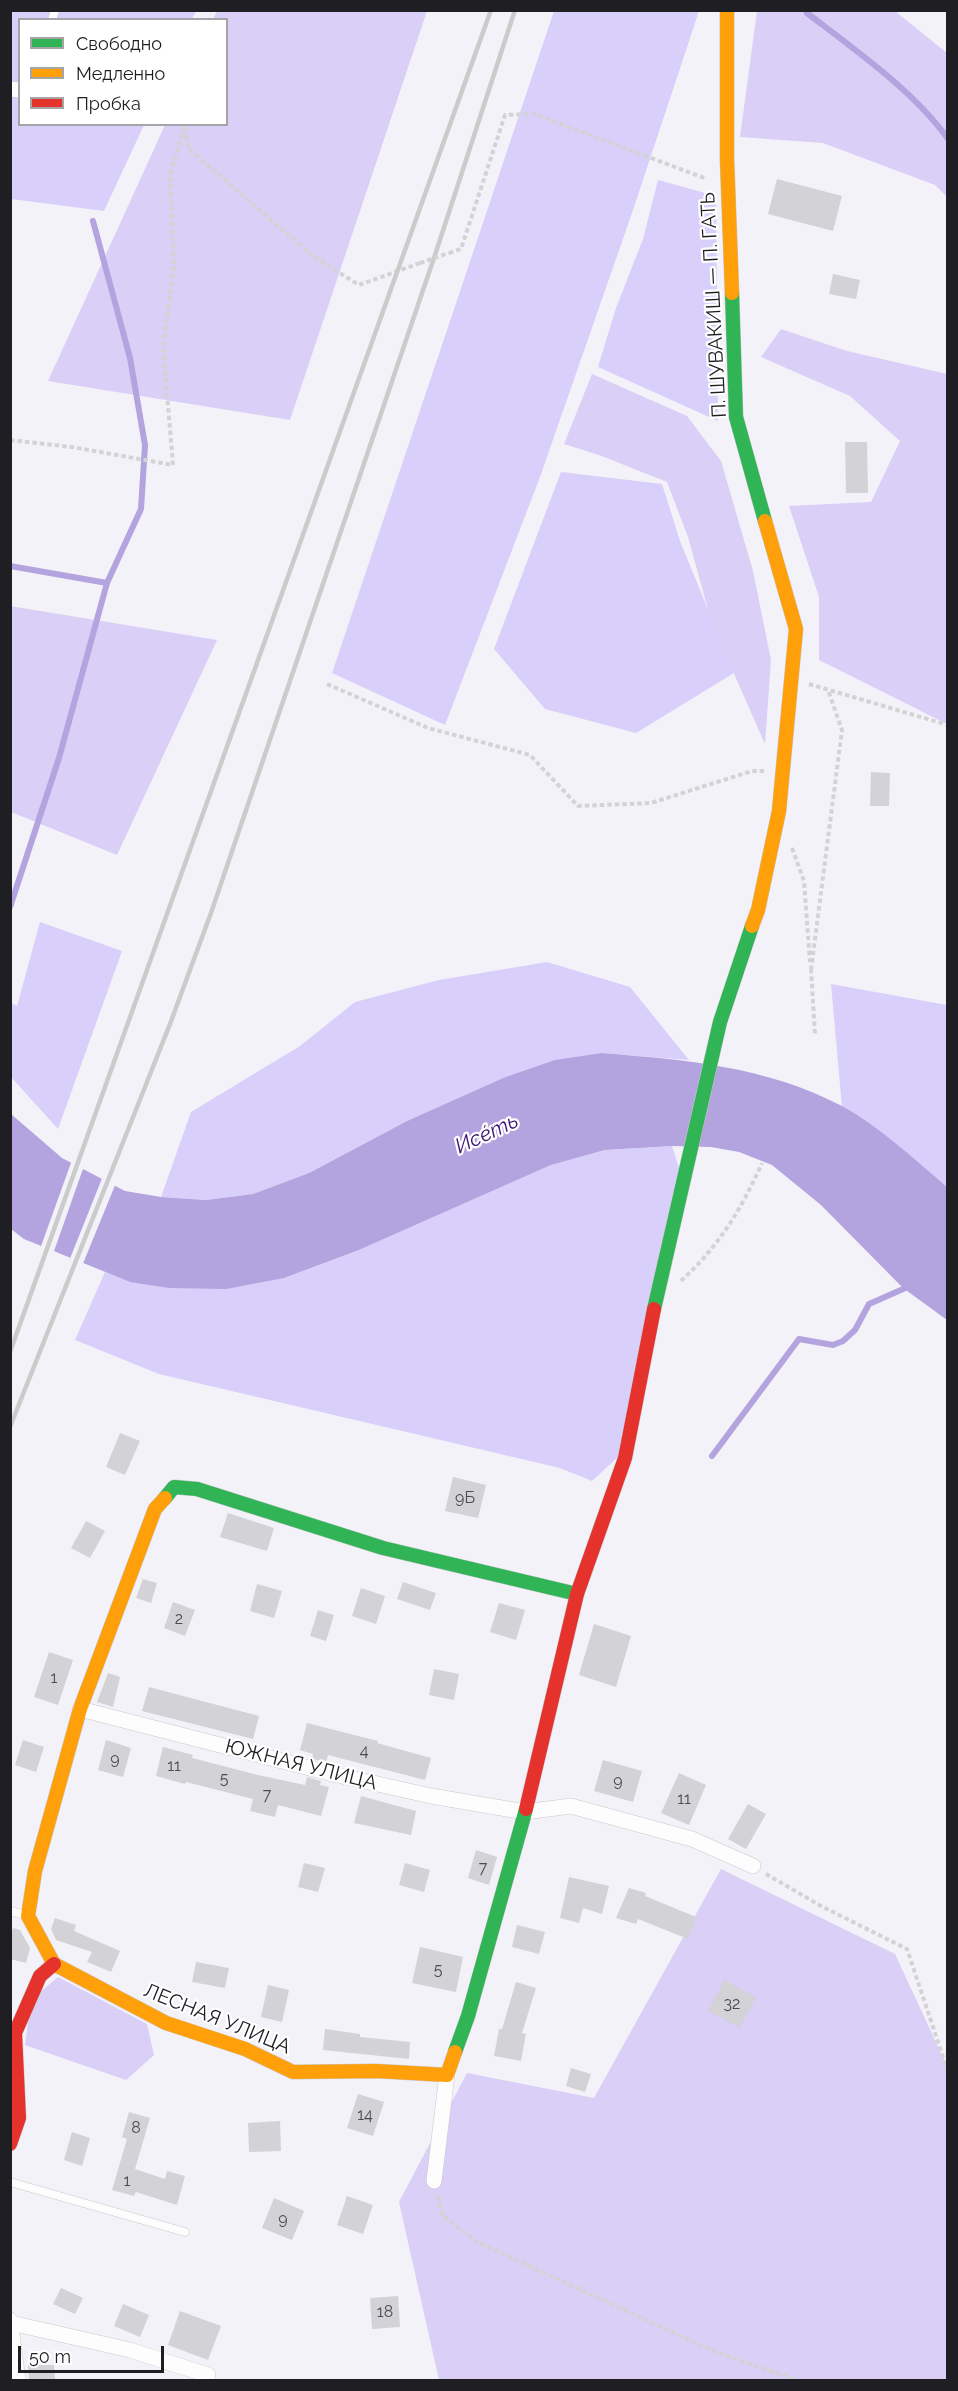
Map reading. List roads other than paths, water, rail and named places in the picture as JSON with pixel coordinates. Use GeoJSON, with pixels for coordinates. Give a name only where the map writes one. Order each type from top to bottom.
{"type":"FeatureCollection","features":[{"type":"Feature","properties":{"kind":"street","name":"П. ШУВАКИШ — П. ГАТЬ"},"geometry":{"type":"LineString","coordinates":[[447,2075],[468,2016],[525,1812],[577,1594],[625,1458],[683,1180],[720,1022],[758,909],[779,811],[796,630],[736,417],[728,187],[727,10]]}},
{"type":"Feature","properties":{"kind":"street"},"geometry":{"type":"LineString","coordinates":[[10,2144],[19,2118],[15,2033],[40,1976],[54,1965],[28,1916],[35,1871],[80,1709],[155,1509],[174,1487],[197,1489],[383,1548],[577,1594]]}},
{"type":"Feature","properties":{"kind":"street","name":"ЮЖНАЯ УЛИЦА"},"geometry":{"type":"LineString","coordinates":[[80,1709],[333,1774],[431,1796],[525,1812],[571,1806],[692,1839],[753,1866]]}},
{"type":"Feature","properties":{"kind":"street","name":"ЛЕСНАЯ УЛИЦА"},"geometry":{"type":"LineString","coordinates":[[54,1965],[165,2023],[245,2049],[293,2072],[376,2071],[447,2075]]}},
{"type":"Feature","properties":{"kind":"street"},"geometry":{"type":"LineString","coordinates":[[434,2181],[447,2075]]}},
{"type":"Feature","properties":{"kind":"street"},"geometry":{"type":"LineString","coordinates":[[18,2380],[11,2321],[130,2349],[208,2375]]}},
{"type":"Feature","properties":{"kind":"lane"},"geometry":{"type":"LineString","coordinates":[[10,1911],[28,1916]]}},
{"type":"Feature","properties":{"kind":"lane"},"geometry":{"type":"LineString","coordinates":[[10,2182],[185,2232]]}},
{"type":"Feature","properties":{"kind":"water","name":"Исе́ть"},"geometry":{"type":"Polygon","coordinates":[[[602,1053],[695,1062],[754,1073],[784,1082],[842,1106],[883,1133],[947,1187],[947,1320],[903,1288],[821,1205],[772,1165],[739,1152],[711,1147],[672,1146],[605,1150],[551,1165],[359,1250],[284,1278],[226,1289],[169,1288],[130,1282],[24,1239],[11,1229],[11,1114],[62,1158],[125,1191],[161,1197],[206,1200],[253,1194],[309,1173],[407,1121],[503,1078],[555,1060],[602,1053]]]}},
{"type":"Feature","properties":{"kind":"waterway"},"geometry":{"type":"LineString","coordinates":[[807,13],[901,88],[934,121],[948,139]]}},
{"type":"Feature","properties":{"kind":"waterway"},"geometry":{"type":"LineString","coordinates":[[10,566],[107,583],[141,509],[145,445],[130,358],[93,221]]}},
{"type":"Feature","properties":{"kind":"waterway"},"geometry":{"type":"LineString","coordinates":[[10,907],[59,758],[107,583]]}},
{"type":"Feature","properties":{"kind":"waterway"},"geometry":{"type":"LineString","coordinates":[[712,1456],[799,1339],[833,1345],[843,1341],[855,1330],[869,1304],[910,1286]]}},
{"type":"Feature","properties":{"kind":"railway"},"geometry":{"type":"LineString","coordinates":[[10,1352],[491,10]]}},
{"type":"Feature","properties":{"kind":"railway"},"geometry":{"type":"LineString","coordinates":[[10,1427],[170,1024],[211,913],[436,252],[515,10]]}}]}
